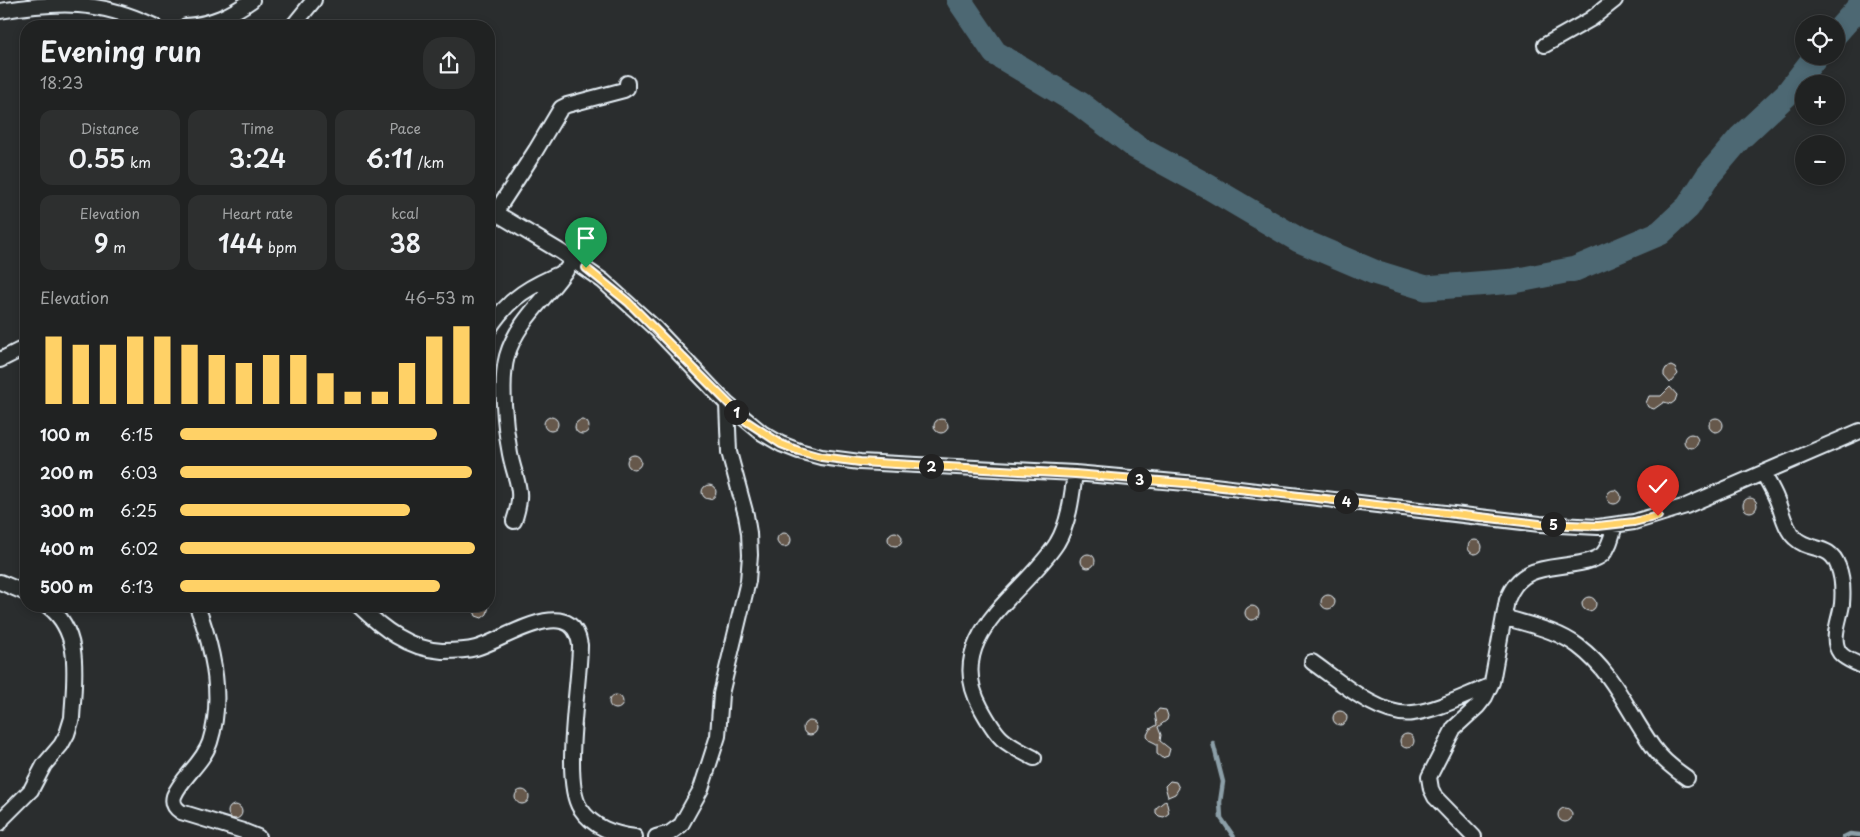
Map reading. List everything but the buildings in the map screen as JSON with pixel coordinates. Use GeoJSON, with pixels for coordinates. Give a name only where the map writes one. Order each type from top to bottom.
{"type":"FeatureCollection","features":[{"type":"Feature","properties":{"kind":"street"},"geometry":{"type":"LineString","coordinates":[[217,20],[252,0]]}},
{"type":"Feature","properties":{"kind":"street"},"geometry":{"type":"LineString","coordinates":[[298,20],[314,0]]}},
{"type":"Feature","properties":{"kind":"street"},"geometry":{"type":"LineString","coordinates":[[1545,45],[1591,19],[1615,0]]}},
{"type":"Feature","properties":{"kind":"street"},"geometry":{"type":"LineString","coordinates":[[0,10],[37,5],[76,3],[120,11],[140,20]]}},
{"type":"Feature","properties":{"kind":"street"},"geometry":{"type":"LineString","coordinates":[[495,207],[536,150],[561,108],[624,90],[627,88],[627,83]]}},
{"type":"Feature","properties":{"kind":"street"},"geometry":{"type":"LineString","coordinates":[[495,213],[570,265],[603,281],[628,302],[678,351],[727,404],[746,421],[781,444],[821,457],[860,462],[1075,474],[1206,485],[1540,524],[1590,526],[1615,525],[1658,516],[1686,506],[1860,431]]}},
{"type":"Feature","properties":{"kind":"street"},"geometry":{"type":"LineString","coordinates":[[495,319],[515,298],[570,265]]}},
{"type":"Feature","properties":{"kind":"street"},"geometry":{"type":"LineString","coordinates":[[514,520],[519,506],[520,495],[510,454],[503,382],[504,366],[513,340],[531,311],[562,278],[570,265]]}},
{"type":"Feature","properties":{"kind":"street"},"geometry":{"type":"LineString","coordinates":[[0,360],[20,350]]}},
{"type":"Feature","properties":{"kind":"street"},"geometry":{"type":"LineString","coordinates":[[656,837],[670,833],[681,825],[701,789],[718,736],[721,694],[748,582],[749,533],[729,452],[727,404]]}},
{"type":"Feature","properties":{"kind":"street"},"geometry":{"type":"LineString","coordinates":[[1763,472],[1773,489],[1790,531],[1796,540],[1824,549],[1836,559],[1840,574],[1842,596],[1836,632],[1837,646],[1844,656],[1860,665]]}},
{"type":"Feature","properties":{"kind":"street"},"geometry":{"type":"LineString","coordinates":[[1034,758],[1006,743],[992,728],[975,697],[970,680],[970,662],[972,650],[979,635],[996,612],[1042,563],[1064,530],[1075,474]]}},
{"type":"Feature","properties":{"kind":"street"},"geometry":{"type":"LineString","coordinates":[[1474,837],[1435,797],[1431,789],[1430,777],[1454,728],[1478,706],[1490,686],[1496,666],[1510,591],[1517,581],[1537,570],[1593,560],[1601,555],[1606,550],[1615,525]]}},
{"type":"Feature","properties":{"kind":"street"},"geometry":{"type":"LineString","coordinates":[[0,582],[20,590]]}},
{"type":"Feature","properties":{"kind":"street"},"geometry":{"type":"LineString","coordinates":[[0,823],[31,790],[44,765],[62,745],[70,726],[74,649],[64,624],[55,612]]}},
{"type":"Feature","properties":{"kind":"street"},"geometry":{"type":"LineString","coordinates":[[199,612],[211,650],[215,675],[216,701],[214,724],[210,742],[202,758],[174,796],[173,802],[175,808],[181,812],[258,837]]}},
{"type":"Feature","properties":{"kind":"street"},"geometry":{"type":"LineString","coordinates":[[365,612],[382,628],[398,637],[420,647],[440,651],[477,648],[526,627],[546,621],[564,622],[574,628],[579,634],[580,645],[572,762],[576,797],[580,807],[600,827],[616,834],[635,837]]}},
{"type":"Feature","properties":{"kind":"street"},"geometry":{"type":"LineString","coordinates":[[1504,617],[1563,637],[1577,645],[1597,662],[1611,678],[1653,747],[1662,758],[1686,778]]}},
{"type":"Feature","properties":{"kind":"street"},"geometry":{"type":"LineString","coordinates":[[1312,662],[1366,699],[1401,713],[1428,710],[1490,686]]}},
{"type":"Feature","properties":{"kind":"waterway"},"geometry":{"type":"LineString","coordinates":[[959,0],[995,53],[1080,104],[1136,147],[1299,240],[1374,272],[1426,288],[1514,281],[1575,269],[1660,233],[1688,207],[1708,176],[1740,138],[1786,95],[1809,65]]}},
{"type":"Feature","properties":{"kind":"waterway"},"geometry":{"type":"LineString","coordinates":[[1845,23],[1860,6]]}},
{"type":"Feature","properties":{"kind":"waterway"},"geometry":{"type":"LineString","coordinates":[[1213,743],[1223,782],[1220,802],[1221,818],[1234,837]]}},
{"type":"Feature","properties":{"kind":"waterway"},"geometry":{"type":"LineString","coordinates":[[1844,837],[1850,834],[1860,835]]}},
{"type":"Feature","properties":{"kind":"route"},"geometry":{"type":"LineString","coordinates":[[586,268],[628,302],[678,351],[727,404],[746,421],[781,444],[821,457],[860,462],[1075,474],[1196,484],[1540,524],[1615,525],[1658,516]]}}]}
